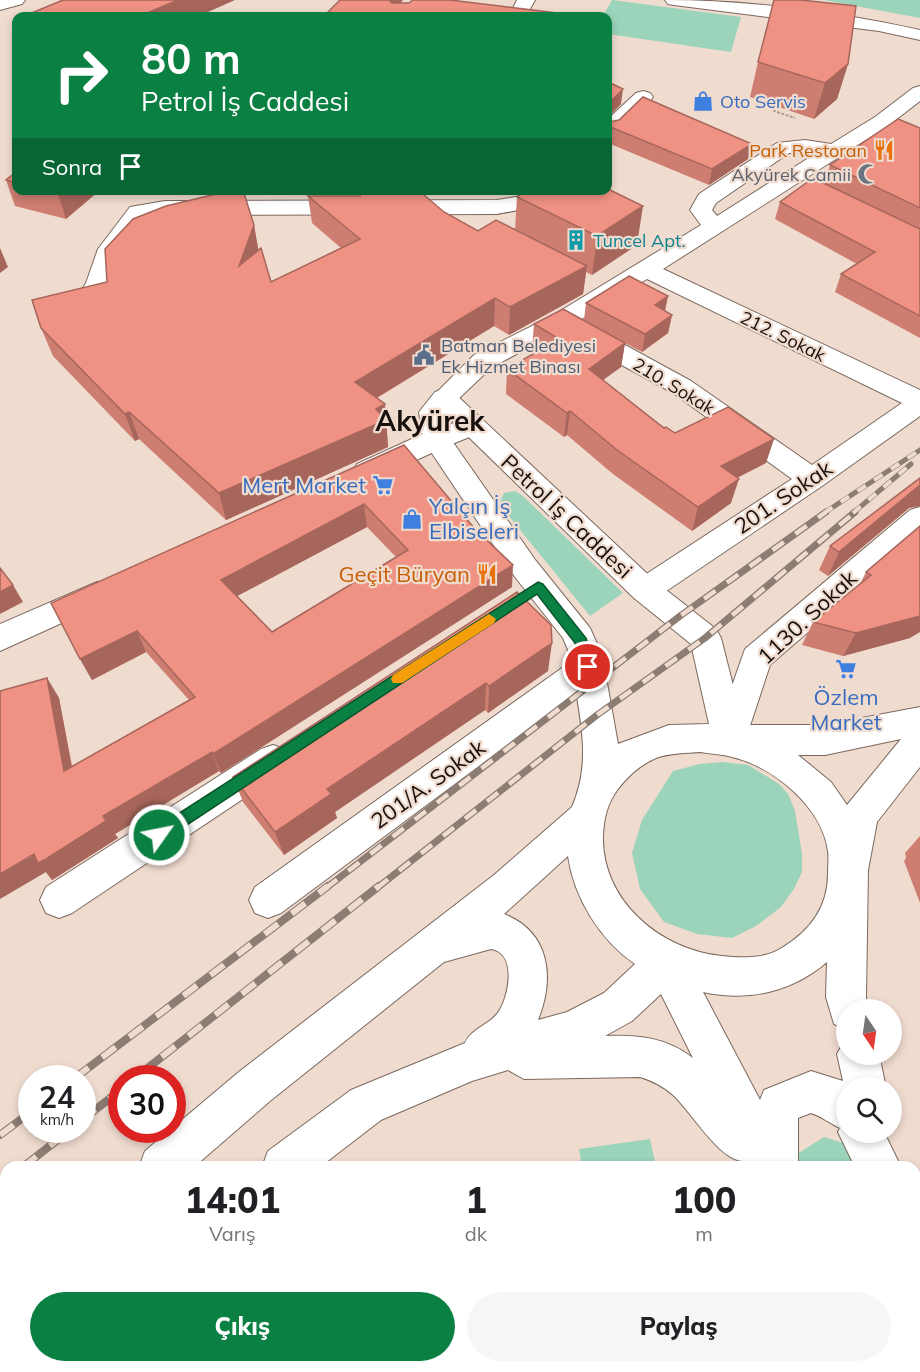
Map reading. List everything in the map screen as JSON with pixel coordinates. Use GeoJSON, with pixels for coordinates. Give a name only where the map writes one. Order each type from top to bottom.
{"type":"FeatureCollection","features":[{"type":"Feature","properties":{"kind":"street"},"geometry":{"type":"LineString","coordinates":[[0,5],[16,0]]}},
{"type":"Feature","properties":{"kind":"street"},"geometry":{"type":"LineString","coordinates":[[674,0],[879,26],[920,35]]}},
{"type":"Feature","properties":{"kind":"street"},"geometry":{"type":"LineString","coordinates":[[444,398],[483,361],[561,321],[836,151],[891,125],[920,92]]}},
{"type":"Feature","properties":{"kind":"street"},"geometry":{"type":"LineString","coordinates":[[612,126],[643,97]]}},
{"type":"Feature","properties":{"kind":"street"},"geometry":{"type":"LineString","coordinates":[[714,227],[701,210],[707,200],[784,147],[805,146],[836,151]]}},
{"type":"Feature","properties":{"kind":"street"},"geometry":{"type":"LineString","coordinates":[[794,178],[815,189]]}},
{"type":"Feature","properties":{"kind":"street"},"geometry":{"type":"LineString","coordinates":[[86,302],[98,283],[110,249],[138,212],[218,199],[432,203],[497,207],[534,200],[544,195]]}},
{"type":"Feature","properties":{"kind":"street"},"geometry":{"type":"LineString","coordinates":[[432,203],[482,230]]}},
{"type":"Feature","properties":{"kind":"street","name":"212. Sokak"},"geometry":{"type":"LineString","coordinates":[[646,270],[920,402]]}},
{"type":"Feature","properties":{"kind":"street"},"geometry":{"type":"LineString","coordinates":[[585,283],[606,294]]}},
{"type":"Feature","properties":{"kind":"street","name":"210. Sokak"},"geometry":{"type":"LineString","coordinates":[[561,321],[682,387],[812,479]]}},
{"type":"Feature","properties":{"kind":"street","name":"Petrol İş Caddesi"},"geometry":{"type":"LineString","coordinates":[[666,962],[634,939],[608,912],[591,881],[584,848],[602,750],[582,642],[538,587],[437,439],[432,412],[444,398],[645,590],[705,638],[730,740]]}},
{"type":"Feature","properties":{"kind":"street","name":"201. Sokak"},"geometry":{"type":"LineString","coordinates":[[645,590],[812,479],[920,402]]}},
{"type":"Feature","properties":{"kind":"street"},"geometry":{"type":"LineString","coordinates":[[338,484],[437,439],[472,426]]}},
{"type":"Feature","properties":{"kind":"street","name":"1130. Sokak"},"geometry":{"type":"LineString","coordinates":[[730,740],[756,658],[920,518]]}},
{"type":"Feature","properties":{"kind":"street"},"geometry":{"type":"LineString","coordinates":[[0,638],[120,583]]}},
{"type":"Feature","properties":{"kind":"street"},"geometry":{"type":"LineString","coordinates":[[508,607],[538,587]]}},
{"type":"Feature","properties":{"kind":"street","name":"201/A. Sokak"},"geometry":{"type":"LineString","coordinates":[[268,900],[588,667]]}},
{"type":"Feature","properties":{"kind":"street"},"geometry":{"type":"LineString","coordinates":[[168,1161],[255,1086],[507,888],[591,803],[621,761],[653,744],[690,736],[730,740],[825,741],[920,721]]}},
{"type":"Feature","properties":{"kind":"street"},"geometry":{"type":"LineString","coordinates":[[730,740],[766,752],[798,774],[824,801],[842,834],[849,870],[846,999]]}},
{"type":"Feature","properties":{"kind":"street"},"geometry":{"type":"LineString","coordinates":[[666,962],[710,976],[754,977],[794,964],[825,940],[843,908],[860,816],[920,741]]}},
{"type":"Feature","properties":{"kind":"street"},"geometry":{"type":"LineString","coordinates":[[59,900],[299,744]]}},
{"type":"Feature","properties":{"kind":"street"},"geometry":{"type":"LineString","coordinates":[[428,950],[484,931],[504,932],[517,945],[526,961],[528,978],[526,1005],[513,1027],[471,1061]]}},
{"type":"Feature","properties":{"kind":"street"},"geometry":{"type":"LineString","coordinates":[[292,1161],[366,1105],[471,1061],[574,1030],[618,1007],[666,962]]}},
{"type":"Feature","properties":{"kind":"street"},"geometry":{"type":"LineString","coordinates":[[666,962],[766,1161]]}},
{"type":"Feature","properties":{"kind":"street"},"geometry":{"type":"LineString","coordinates":[[471,1061],[546,1056],[640,1056],[669,1066],[689,1081],[763,1161]]}},
{"type":"Feature","properties":{"kind":"street"},"geometry":{"type":"LineString","coordinates":[[776,1161],[775,1131],[779,1105],[811,1092],[836,1100]]}},
{"type":"Feature","properties":{"kind":"street"},"geometry":{"type":"LineString","coordinates":[[866,1143],[876,1161]]}},
{"type":"Feature","properties":{"kind":"street"},"geometry":{"type":"LineString","coordinates":[[878,1143],[882,1161]]}},
{"type":"Feature","properties":{"kind":"green space"},"geometry":{"type":"Polygon","coordinates":[[[612,0],[741,17],[731,52],[612,35],[612,12],[605,12],[612,0]]]}},
{"type":"Feature","properties":{"kind":"green space"},"geometry":{"type":"Polygon","coordinates":[[[824,0],[920,0],[920,18],[824,0]]]}},
{"type":"Feature","properties":{"kind":"green space"},"geometry":{"type":"Polygon","coordinates":[[[515,491],[523,496],[623,593],[590,616],[499,504],[504,493],[515,491]]]}},
{"type":"Feature","properties":{"kind":"green space"},"geometry":{"type":"Polygon","coordinates":[[[722,762],[748,765],[779,784],[788,794],[795,811],[802,854],[802,872],[794,889],[781,907],[756,926],[732,938],[697,934],[664,922],[640,889],[632,853],[642,820],[673,771],[700,764],[722,762]]]}},
{"type":"Feature","properties":{"kind":"green space"},"geometry":{"type":"Polygon","coordinates":[[[824,1137],[836,1141],[836,1143],[849,1145],[853,1161],[799,1161],[797,1154],[824,1137]]]}},
{"type":"Feature","properties":{"kind":"green space"},"geometry":{"type":"Polygon","coordinates":[[[650,1139],[655,1161],[581,1161],[579,1149],[650,1139]]]}},
{"type":"Feature","properties":{"kind":"building"},"geometry":{"type":"Polygon","coordinates":[[[63,0],[178,0],[150,12],[34,12],[63,0]]]}},
{"type":"Feature","properties":{"kind":"building"},"geometry":{"type":"Polygon","coordinates":[[[340,0],[391,0],[392,3],[409,3],[413,0],[450,0],[549,12],[328,12],[340,0]]]}},
{"type":"Feature","properties":{"kind":"building"},"geometry":{"type":"Polygon","coordinates":[[[774,0],[801,0],[856,6],[848,64],[825,83],[758,62],[774,0]]]}},
{"type":"Feature","properties":{"kind":"building"},"geometry":{"type":"Polygon","coordinates":[[[612,84],[623,89],[612,100],[612,84]]]}},
{"type":"Feature","properties":{"kind":"building"},"geometry":{"type":"Polygon","coordinates":[[[643,97],[752,144],[712,169],[612,128],[612,121],[619,120],[643,97]]]}},
{"type":"Feature","properties":{"kind":"building"},"geometry":{"type":"Polygon","coordinates":[[[898,119],[920,128],[920,208],[830,165],[898,119]]]}},
{"type":"Feature","properties":{"kind":"building"},"geometry":{"type":"Polygon","coordinates":[[[813,178],[920,229],[920,316],[841,274],[875,252],[780,202],[813,178]]]}},
{"type":"Feature","properties":{"kind":"building"},"geometry":{"type":"Polygon","coordinates":[[[612,191],[643,206],[597,236],[517,197],[520,195],[612,195],[612,191]]]}},
{"type":"Feature","properties":{"kind":"building"},"geometry":{"type":"Polygon","coordinates":[[[212,195],[245,195],[254,225],[239,266],[261,248],[271,282],[360,239],[308,196],[424,195],[444,212],[478,231],[496,220],[587,266],[510,307],[495,298],[355,382],[385,404],[376,409],[386,420],[219,493],[129,412],[125,414],[41,328],[32,300],[107,282],[105,249],[133,219],[166,206],[212,195]]]}},
{"type":"Feature","properties":{"kind":"building"},"geometry":{"type":"Polygon","coordinates":[[[629,276],[668,296],[655,305],[672,315],[645,334],[586,303],[629,276]]]}},
{"type":"Feature","properties":{"kind":"building"},"geometry":{"type":"Polygon","coordinates":[[[563,309],[625,343],[589,369],[664,428],[675,433],[728,407],[774,439],[721,466],[739,479],[698,507],[617,450],[570,411],[567,413],[507,369],[559,339],[534,324],[563,309]]]}},
{"type":"Feature","properties":{"kind":"building"},"geometry":{"type":"Polygon","coordinates":[[[404,445],[475,529],[513,565],[213,754],[212,752],[103,816],[106,821],[46,859],[38,863],[34,854],[0,874],[0,691],[47,678],[64,771],[195,697],[137,631],[80,659],[51,603],[404,445]],[[364,504],[221,580],[272,632],[408,550],[364,504]]]}},
{"type":"Feature","properties":{"kind":"building"},"geometry":{"type":"Polygon","coordinates":[[[920,478],[920,485],[839,552],[830,546],[920,478]]]}},
{"type":"Feature","properties":{"kind":"building"},"geometry":{"type":"Polygon","coordinates":[[[920,526],[920,616],[856,633],[813,622],[871,575],[866,572],[920,526]]]}},
{"type":"Feature","properties":{"kind":"building"},"geometry":{"type":"Polygon","coordinates":[[[0,568],[13,585],[0,592],[0,568]]]}},
{"type":"Feature","properties":{"kind":"building"},"geometry":{"type":"Polygon","coordinates":[[[517,592],[551,625],[552,643],[489,686],[486,683],[327,789],[331,794],[275,832],[233,777],[517,592]]]}},
{"type":"Feature","properties":{"kind":"railway"},"geometry":{"type":"LineString","coordinates":[[824,513],[920,450]]}},
{"type":"Feature","properties":{"kind":"railway"},"geometry":{"type":"LineString","coordinates":[[853,513],[911,464]]}},
{"type":"Feature","properties":{"kind":"railway"},"geometry":{"type":"LineString","coordinates":[[326,888],[680,616],[826,512]]}},
{"type":"Feature","properties":{"kind":"railway"},"geometry":{"type":"LineString","coordinates":[[377,888],[597,715],[705,638],[855,512]]}},
{"type":"Feature","properties":{"kind":"railway"},"geometry":{"type":"LineString","coordinates":[[92,1065],[328,886]]}},
{"type":"Feature","properties":{"kind":"railway"},"geometry":{"type":"LineString","coordinates":[[152,1065],[379,886]]}},
{"type":"Feature","properties":{"kind":"railway"},"geometry":{"type":"LineString","coordinates":[[96,1109],[108,1100]]}},
{"type":"Feature","properties":{"kind":"railway"},"geometry":{"type":"LineString","coordinates":[[0,1135],[18,1122]]}},
{"type":"Feature","properties":{"kind":"railway"},"geometry":{"type":"LineString","coordinates":[[31,1161],[53,1143]]}},
{"type":"Feature","properties":{"kind":"slow traffic"},"geometry":{"type":"LineString","coordinates":[[397,679],[489,619]]}},
{"type":"Feature","properties":{"kind":"place","name":"Oto Servis"},"geometry":{"type":"Point","coordinates":[703,101]}},
{"type":"Feature","properties":{"kind":"place","name":"Park Restoran"},"geometry":{"type":"Point","coordinates":[884,150]}},
{"type":"Feature","properties":{"kind":"place","name":"Akyürek Camii"},"geometry":{"type":"Point","coordinates":[868,174]}},
{"type":"Feature","properties":{"kind":"place","name":"Tuncel Apt."},"geometry":{"type":"Point","coordinates":[576,240]}},
{"type":"Feature","properties":{"kind":"place","name":"Batman Belediyesi Ek Hizmet Binası"},"geometry":{"type":"Point","coordinates":[424,355]}},
{"type":"Feature","properties":{"kind":"place","name":"Mert Market"},"geometry":{"type":"Point","coordinates":[383,485]}},
{"type":"Feature","properties":{"kind":"place","name":"Yalçın İş Elbiseleri"},"geometry":{"type":"Point","coordinates":[412,519]}},
{"type":"Feature","properties":{"kind":"place","name":"Geçit Büryan"},"geometry":{"type":"Point","coordinates":[487,574]}},
{"type":"Feature","properties":{"kind":"place","name":"Özlem Market"},"geometry":{"type":"Point","coordinates":[846,669]}},
{"type":"Feature","properties":{"kind":"district","name":"Akyürek"},"geometry":{"type":"Point","coordinates":[430,420]}},
{"type":"Feature","properties":{"kind":"route"},"geometry":{"type":"LineString","coordinates":[[159,835],[538,587],[582,642],[588,667]]}}]}
